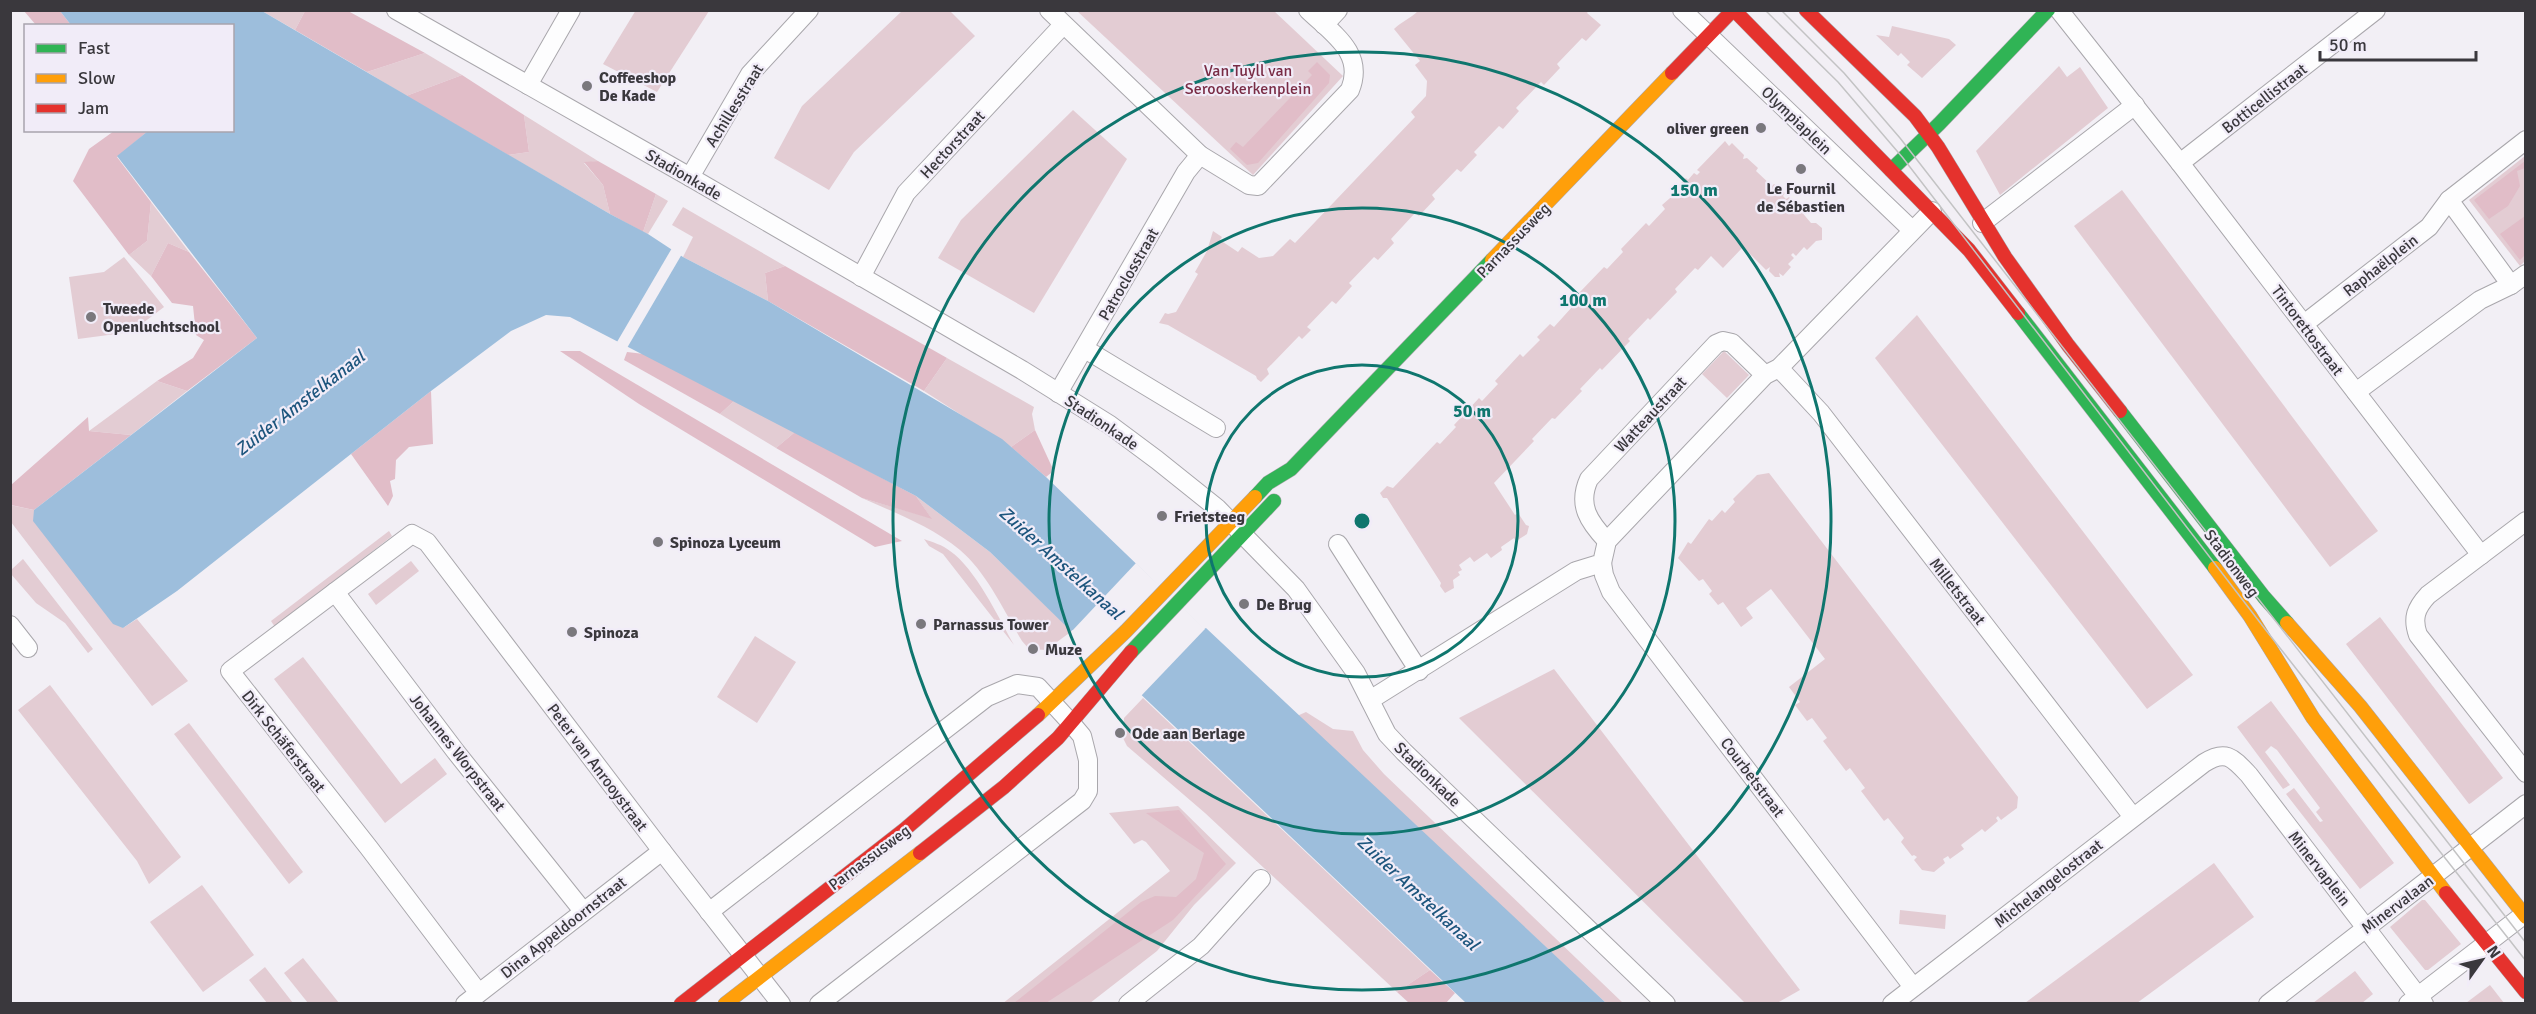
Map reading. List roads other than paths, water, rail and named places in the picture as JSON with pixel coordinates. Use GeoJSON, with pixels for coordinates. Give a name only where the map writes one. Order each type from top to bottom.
{"type":"FeatureCollection","features":[{"type":"Feature","properties":{"kind":"main road","name":"Parnassusweg"},"geometry":{"type":"LineString","coordinates":[[681,1004],[742,954],[914,823],[977,770],[1100,657],[1165,590],[1235,529],[1279,495],[1292,469],[1734,10]]}},
{"type":"Feature","properties":{"kind":"main road","name":"Olympiaplein"},"geometry":{"type":"LineString","coordinates":[[1734,10],[1891,170]]}},
{"type":"Feature","properties":{"kind":"main road"},"geometry":{"type":"LineString","coordinates":[[1806,10],[1915,116],[1929,133]]}},
{"type":"Feature","properties":{"kind":"main road"},"geometry":{"type":"LineString","coordinates":[[1891,170],[2048,10]]}},
{"type":"Feature","properties":{"kind":"main road","name":"Stadionweg"},"geometry":{"type":"LineString","coordinates":[[1929,133],[1982,223],[2068,345],[2256,588],[2306,648],[2360,706],[2525,915]]}},
{"type":"Feature","properties":{"kind":"main road","name":"Stadionweg"},"geometry":{"type":"LineString","coordinates":[[1891,170],[1970,250],[2009,299],[2241,602],[2262,632],[2312,717],[2433,877],[2526,992]]}},
{"type":"Feature","properties":{"kind":"main road","name":"Parnassusweg"},"geometry":{"type":"LineString","coordinates":[[725,1004],[1004,787],[1058,738],[1077,729],[1114,670],[1179,603],[1235,529]]}},
{"type":"Feature","properties":{"kind":"street","name":"Stadionkade"},"geometry":{"type":"LineString","coordinates":[[396,10],[690,177],[1058,393],[1110,425],[1185,481],[1296,589],[1356,673],[1387,734],[1666,1004]]}},
{"type":"Feature","properties":{"kind":"street"},"geometry":{"type":"LineString","coordinates":[[528,85],[571,10]]}},
{"type":"Feature","properties":{"kind":"street","name":"Achillesstraat"},"geometry":{"type":"LineString","coordinates":[[690,177],[750,74],[809,10]]}},
{"type":"Feature","properties":{"kind":"street"},"geometry":{"type":"LineString","coordinates":[[1048,10],[1200,155],[1249,185],[1258,186],[1350,90],[1355,77],[1355,64],[1347,48],[1308,10]]}},
{"type":"Feature","properties":{"kind":"street"},"geometry":{"type":"LineString","coordinates":[[1324,25],[1338,10]]}},
{"type":"Feature","properties":{"kind":"street","name":"Olympiaplein"},"geometry":{"type":"LineString","coordinates":[[1682,10],[1912,230]]}},
{"type":"Feature","properties":{"kind":"street"},"geometry":{"type":"LineString","coordinates":[[1982,223],[2135,105],[2060,10]]}},
{"type":"Feature","properties":{"kind":"street","name":"Botticellistraat"},"geometry":{"type":"LineString","coordinates":[[2180,163],[2376,10]]}},
{"type":"Feature","properties":{"kind":"street","name":"Hectorstraat"},"geometry":{"type":"LineString","coordinates":[[861,277],[906,193],[1063,25]]}},
{"type":"Feature","properties":{"kind":"street","name":"Tintorettostraat"},"geometry":{"type":"LineString","coordinates":[[2135,105],[2481,555]]}},
{"type":"Feature","properties":{"kind":"street","name":"Raphaëlplein"},"geometry":{"type":"LineString","coordinates":[[2304,324],[2429,227],[2449,200],[2526,140]]}},
{"type":"Feature","properties":{"kind":"street","name":"Patroclosstraat"},"geometry":{"type":"LineString","coordinates":[[1058,393],[1085,350],[1186,172],[1200,155]]}},
{"type":"Feature","properties":{"kind":"street"},"geometry":{"type":"LineString","coordinates":[[2449,200],[2511,285]]}},
{"type":"Feature","properties":{"kind":"street"},"geometry":{"type":"LineString","coordinates":[[1371,700],[1576,571],[1602,563],[1607,541],[1932,211]]}},
{"type":"Feature","properties":{"kind":"street"},"geometry":{"type":"LineString","coordinates":[[2356,392],[2480,300],[2511,285],[2526,274]]}},
{"type":"Feature","properties":{"kind":"street","name":"Watteaustraat"},"geometry":{"type":"LineString","coordinates":[[1607,541],[1593,524],[1586,510],[1584,491],[1589,479],[1716,344],[1723,341],[1732,343],[1772,371]]}},
{"type":"Feature","properties":{"kind":"street"},"geometry":{"type":"LineString","coordinates":[[1085,350],[1216,428]]}},
{"type":"Feature","properties":{"kind":"street","name":"Milletstraat"},"geometry":{"type":"LineString","coordinates":[[1772,371],[1828,422],[2133,817]]}},
{"type":"Feature","properties":{"kind":"street"},"geometry":{"type":"LineString","coordinates":[[2526,520],[2420,603],[2414,624],[2418,635],[2526,773]]}},
{"type":"Feature","properties":{"kind":"street","name":"Dirk Schäferstraat"},"geometry":{"type":"LineString","coordinates":[[412,534],[230,671],[369,848],[471,998]]}},
{"type":"Feature","properties":{"kind":"street","name":"Peter van Anrooystraat"},"geometry":{"type":"LineString","coordinates":[[412,534],[427,542],[781,1004]]}},
{"type":"Feature","properties":{"kind":"street"},"geometry":{"type":"LineString","coordinates":[[1338,544],[1419,671]]}},
{"type":"Feature","properties":{"kind":"street","name":"Courbetstraat"},"geometry":{"type":"LineString","coordinates":[[1602,563],[1611,592],[1913,987]]}},
{"type":"Feature","properties":{"kind":"street","name":"Johannes Worpstraat"},"geometry":{"type":"LineString","coordinates":[[335,592],[456,752],[583,911]]}},
{"type":"Feature","properties":{"kind":"street"},"geometry":{"type":"LineString","coordinates":[[10,625],[28,648]]}},
{"type":"Feature","properties":{"kind":"street"},"geometry":{"type":"LineString","coordinates":[[709,912],[987,697],[1017,684],[1038,687],[1077,729],[1088,760],[1088,791],[1082,801],[819,1004]]}},
{"type":"Feature","properties":{"kind":"street","name":"Minervaplein"},"geometry":{"type":"LineString","coordinates":[[2204,763],[2214,756],[2224,755],[2236,761],[2366,928],[2417,1001]]}},
{"type":"Feature","properties":{"kind":"street","name":"Michelangelostraat"},"geometry":{"type":"LineString","coordinates":[[1892,1004],[2204,763]]}},
{"type":"Feature","properties":{"kind":"street","name":"Minervalaan"},"geometry":{"type":"LineString","coordinates":[[2268,1004],[2526,804]]}},
{"type":"Feature","properties":{"kind":"street","name":"Dina Appeldoornstraat"},"geometry":{"type":"LineString","coordinates":[[471,998],[662,851]]}},
{"type":"Feature","properties":{"kind":"street"},"geometry":{"type":"LineString","coordinates":[[1128,1004],[1201,946],[1261,879]]}},
{"type":"Feature","properties":{"kind":"street"},"geometry":{"type":"LineString","coordinates":[[2417,1001],[2486,942],[2525,915]]}},
{"type":"Feature","properties":{"kind":"water","name":"Zuider Amstelkanaal"},"geometry":{"type":"Polygon","coordinates":[[[60,11],[262,11],[648,234],[683,257],[768,301],[1002,439],[1046,477],[1204,629],[1206,628],[1606,1003],[1466,1003],[990,552],[916,496],[570,317],[546,315],[511,331],[177,591],[123,628],[113,624],[33,521],[34,510],[257,338],[117,156],[147,132],[234,132],[234,24],[70,24],[60,11]]]}},
{"type":"Feature","properties":{"kind":"tram line"},"geometry":{"type":"LineString","coordinates":[[1765,10],[1838,82],[1903,158],[2265,629],[2526,961]]}},
{"type":"Feature","properties":{"kind":"tram line"},"geometry":{"type":"LineString","coordinates":[[1781,10],[1844,73],[1900,138],[2526,943]]}},
{"type":"Feature","properties":{"kind":"place","name":"Coffeeshop De Kade"},"geometry":{"type":"Point","coordinates":[587,86]}},
{"type":"Feature","properties":{"kind":"place","name":"oliver green"},"geometry":{"type":"Point","coordinates":[1761,128]}},
{"type":"Feature","properties":{"kind":"place","name":"Le Fournil de Sébastien"},"geometry":{"type":"Point","coordinates":[1801,169]}},
{"type":"Feature","properties":{"kind":"place","name":"Tweede Openluchtschool"},"geometry":{"type":"Point","coordinates":[91,317]}},
{"type":"Feature","properties":{"kind":"place","name":"Frietsteeg"},"geometry":{"type":"Point","coordinates":[1162,516]}},
{"type":"Feature","properties":{"kind":"place","name":"Spinoza Lyceum"},"geometry":{"type":"Point","coordinates":[658,542]}},
{"type":"Feature","properties":{"kind":"place","name":"De Brug"},"geometry":{"type":"Point","coordinates":[1244,604]}},
{"type":"Feature","properties":{"kind":"place","name":"Parnassus Tower"},"geometry":{"type":"Point","coordinates":[921,624]}},
{"type":"Feature","properties":{"kind":"place","name":"Spinoza"},"geometry":{"type":"Point","coordinates":[572,632]}},
{"type":"Feature","properties":{"kind":"place","name":"Muze"},"geometry":{"type":"Point","coordinates":[1033,649]}},
{"type":"Feature","properties":{"kind":"place","name":"Ode aan Berlage"},"geometry":{"type":"Point","coordinates":[1120,733]}},
{"type":"Feature","properties":{"kind":"park label","name":"Van Tuyll van Serooskerkenplein"},"geometry":{"type":"Point","coordinates":[1248,79]}}]}
